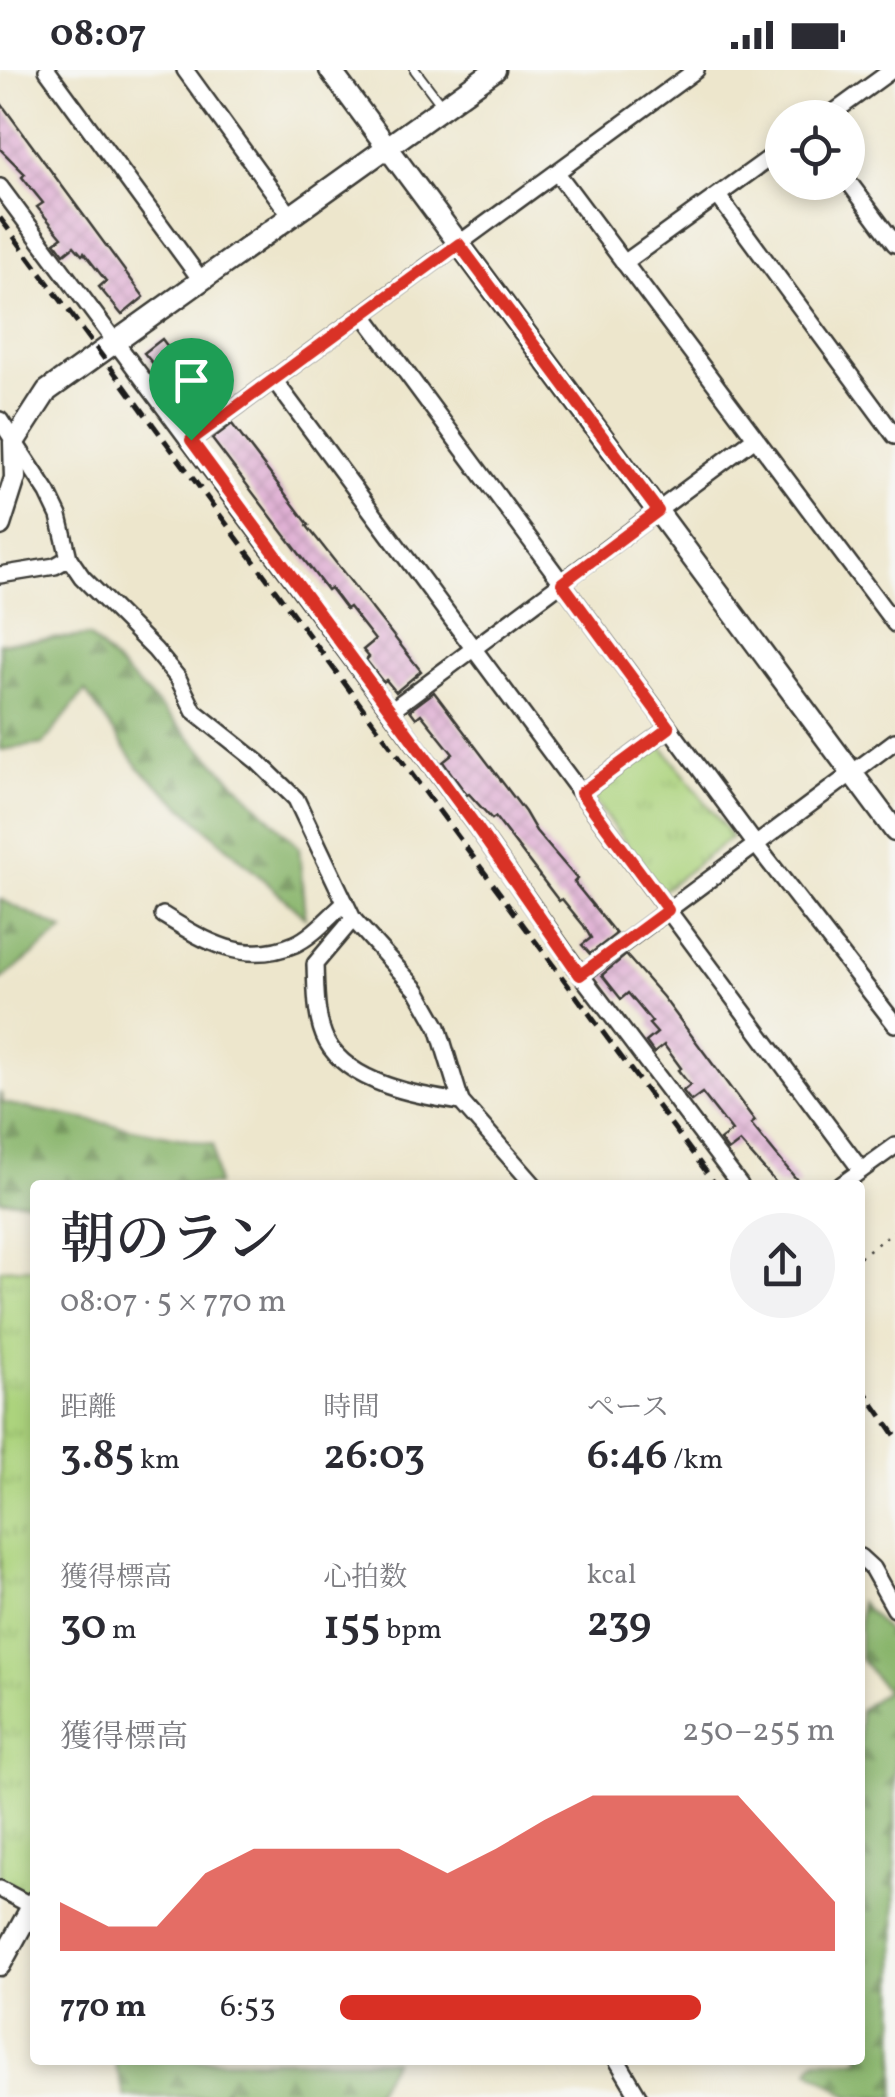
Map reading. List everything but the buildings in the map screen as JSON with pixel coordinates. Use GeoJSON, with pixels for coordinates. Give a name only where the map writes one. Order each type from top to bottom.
{"type":"FeatureCollection","features":[{"type":"Feature","properties":{"kind":"street"},"geometry":{"type":"LineString","coordinates":[[47,70],[200,280]]}},
{"type":"Feature","properties":{"kind":"street"},"geometry":{"type":"LineString","coordinates":[[185,70],[290,215]]}},
{"type":"Feature","properties":{"kind":"street"},"geometry":{"type":"LineString","coordinates":[[330,70],[895,831]]}},
{"type":"Feature","properties":{"kind":"street"},"geometry":{"type":"LineString","coordinates":[[0,525],[16,478],[14,442],[47,392],[495,70]]}},
{"type":"Feature","properties":{"kind":"street"},"geometry":{"type":"LineString","coordinates":[[191,440],[696,70]]}},
{"type":"Feature","properties":{"kind":"street"},"geometry":{"type":"LineString","coordinates":[[851,100],[892,70]]}},
{"type":"Feature","properties":{"kind":"street"},"geometry":{"type":"LineString","coordinates":[[624,264],[765,161]]}},
{"type":"Feature","properties":{"kind":"street"},"geometry":{"type":"LineString","coordinates":[[557,174],[892,613]]}},
{"type":"Feature","properties":{"kind":"street"},"geometry":{"type":"LineString","coordinates":[[0,187],[476,826],[580,975],[736,1180]]}},
{"type":"Feature","properties":{"kind":"street"},"geometry":{"type":"LineString","coordinates":[[718,196],[895,436]]}},
{"type":"Feature","properties":{"kind":"street"},"geometry":{"type":"LineString","coordinates":[[862,200],[895,244]]}},
{"type":"Feature","properties":{"kind":"street"},"geometry":{"type":"LineString","coordinates":[[363,314],[669,728],[895,1024]]}},
{"type":"Feature","properties":{"kind":"street"},"geometry":{"type":"LineString","coordinates":[[274,380],[861,1170]]}},
{"type":"Feature","properties":{"kind":"street"},"geometry":{"type":"LineString","coordinates":[[0,420],[48,493],[59,516],[69,558],[82,577],[156,650],[178,678],[194,711],[258,762],[296,799],[353,919],[417,990],[438,1027],[462,1102],[530,1180]]}},
{"type":"Feature","properties":{"kind":"street"},"geometry":{"type":"LineString","coordinates":[[390,712],[755,438]]}},
{"type":"Feature","properties":{"kind":"street"},"geometry":{"type":"LineString","coordinates":[[0,576],[55,566],[69,558]]}},
{"type":"Feature","properties":{"kind":"street"},"geometry":{"type":"LineString","coordinates":[[581,793],[669,728]]}},
{"type":"Feature","properties":{"kind":"street"},"geometry":{"type":"LineString","coordinates":[[580,975],[895,741]]}},
{"type":"Feature","properties":{"kind":"street"},"geometry":{"type":"LineString","coordinates":[[163,914],[210,944],[262,954],[298,943],[344,904]]}},
{"type":"Feature","properties":{"kind":"street"},"geometry":{"type":"LineString","coordinates":[[353,919],[315,964],[316,1000],[327,1042],[346,1064],[376,1080],[410,1094],[462,1102]]}},
{"type":"Feature","properties":{"kind":"street"},"geometry":{"type":"LineString","coordinates":[[848,1180],[895,1146]]}},
{"type":"Feature","properties":{"kind":"street"},"geometry":{"type":"LineString","coordinates":[[865,1562],[895,1609]]}},
{"type":"Feature","properties":{"kind":"street"},"geometry":{"type":"LineString","coordinates":[[0,1888],[30,1901]]}},
{"type":"Feature","properties":{"kind":"street"},"geometry":{"type":"LineString","coordinates":[[0,1965],[30,1910]]}},
{"type":"Feature","properties":{"kind":"street"},"geometry":{"type":"LineString","coordinates":[[620,2065],[640,2097]]}},
{"type":"Feature","properties":{"kind":"lane"},"geometry":{"type":"LineString","coordinates":[[416,70],[444,107]]}},
{"type":"Feature","properties":{"kind":"path"},"geometry":{"type":"LineString","coordinates":[[865,1252],[895,1230]]}},
{"type":"Feature","properties":{"kind":"green space"},"geometry":{"type":"Polygon","coordinates":[[[89,636],[299,847],[305,917],[139,768],[85,691],[43,744],[0,750],[0,643],[89,636]]]}},
{"type":"Feature","properties":{"kind":"green space"},"geometry":{"type":"Polygon","coordinates":[[[659,742],[732,837],[661,892],[588,792],[659,742]]]}},
{"type":"Feature","properties":{"kind":"green space"},"geometry":{"type":"Polygon","coordinates":[[[0,899],[64,930],[0,981],[0,899]]]}},
{"type":"Feature","properties":{"kind":"green space"},"geometry":{"type":"Polygon","coordinates":[[[0,1092],[3,1103],[213,1145],[216,1180],[30,1180],[30,1202],[0,1200],[0,1092]]]}},
{"type":"Feature","properties":{"kind":"green space"},"geometry":{"type":"Polygon","coordinates":[[[30,1268],[30,1899],[0,1889],[0,1269],[30,1268]]]}},
{"type":"Feature","properties":{"kind":"green space"},"geometry":{"type":"Polygon","coordinates":[[[865,1607],[895,1639],[895,2097],[850,2097],[809,2070],[812,2065],[865,2065],[865,1706],[886,1691],[865,1664],[865,1607]]]}},
{"type":"Feature","properties":{"kind":"green space"},"geometry":{"type":"Polygon","coordinates":[[[115,2065],[391,2065],[372,2097],[226,2097],[225,2088],[221,2097],[125,2097],[115,2065]]]}},
{"type":"Feature","properties":{"kind":"railway"},"geometry":{"type":"LineString","coordinates":[[0,218],[712,1180]]}},
{"type":"Feature","properties":{"kind":"railway"},"geometry":{"type":"LineString","coordinates":[[865,1392],[895,1435]]}},
{"type":"Feature","properties":{"kind":"route"},"geometry":{"type":"LineString","coordinates":[[459,244],[658,511],[562,583],[669,728],[581,793],[668,910],[580,975],[476,826],[191,440],[459,244]]}}]}
